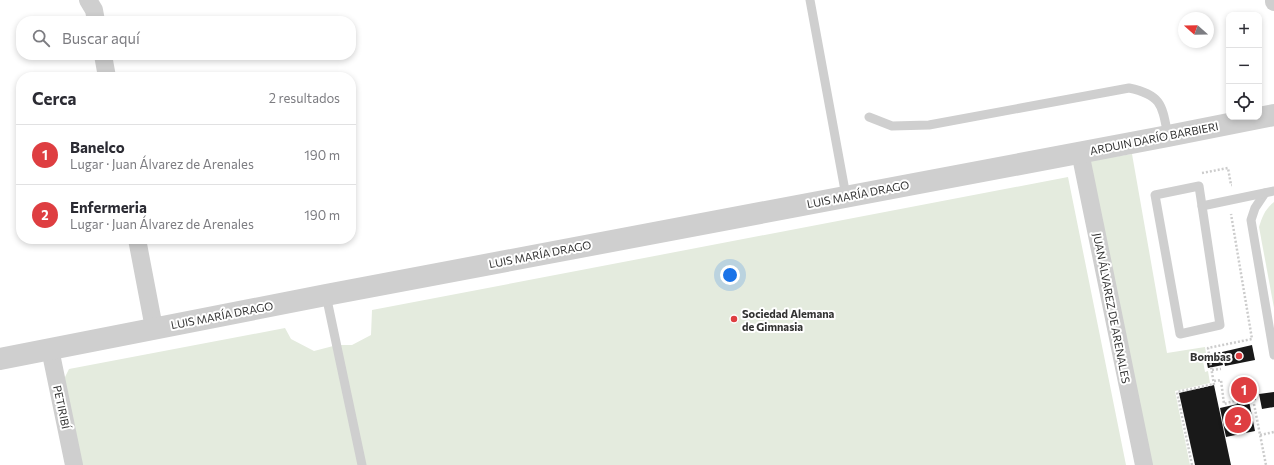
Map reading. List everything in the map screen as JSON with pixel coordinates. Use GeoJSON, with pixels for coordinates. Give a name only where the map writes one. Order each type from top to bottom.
{"type":"FeatureCollection","features":[{"type":"Feature","properties":{"kind":"street"},"geometry":{"type":"LineString","coordinates":[[88,0],[94,10],[95,16]]}},
{"type":"Feature","properties":{"kind":"street"},"geometry":{"type":"LineString","coordinates":[[103,60],[106,72]]}},
{"type":"Feature","properties":{"kind":"street","name":"ARDUIN DARÍO BARBIERI"},"geometry":{"type":"LineString","coordinates":[[1080,152],[1168,136],[1274,114]]}},
{"type":"Feature","properties":{"kind":"street","name":"LUIS MARÍA DRAGO"},"geometry":{"type":"LineString","coordinates":[[0,359],[326,295],[1080,152]]}},
{"type":"Feature","properties":{"kind":"street","name":"JUAN ÁLVAREZ DE ARENALES"},"geometry":{"type":"LineString","coordinates":[[1080,152],[1144,465]]}},
{"type":"Feature","properties":{"kind":"street"},"geometry":{"type":"LineString","coordinates":[[138,244],[154,328]]}},
{"type":"Feature","properties":{"kind":"street","name":"PETIRIBÍ"},"geometry":{"type":"LineString","coordinates":[[50,349],[74,465]]}},
{"type":"Feature","properties":{"kind":"lane"},"geometry":{"type":"LineString","coordinates":[[810,0],[846,196]]}},
{"type":"Feature","properties":{"kind":"lane"},"geometry":{"type":"LineString","coordinates":[[869,117],[892,126],[929,125],[1129,88],[1144,92],[1157,100],[1163,111],[1168,136]]}},
{"type":"Feature","properties":{"kind":"lane"},"geometry":{"type":"LineString","coordinates":[[1199,186],[1202,206],[1220,325],[1180,334],[1155,195],[1199,186]]}},
{"type":"Feature","properties":{"kind":"lane"},"geometry":{"type":"LineString","coordinates":[[1202,206],[1269,192]]}},
{"type":"Feature","properties":{"kind":"lane"},"geometry":{"type":"LineString","coordinates":[[1269,192],[1255,208],[1251,220],[1273,340],[1274,355]]}},
{"type":"Feature","properties":{"kind":"lane"},"geometry":{"type":"LineString","coordinates":[[326,295],[362,465]]}},
{"type":"Feature","properties":{"kind":"path"},"geometry":{"type":"LineString","coordinates":[[1198,173],[1228,168],[1231,185],[1238,184]]}},
{"type":"Feature","properties":{"kind":"path"},"geometry":{"type":"LineString","coordinates":[[1214,383],[1208,348],[1252,339],[1229,201]]}},
{"type":"Feature","properties":{"kind":"path"},"geometry":{"type":"LineString","coordinates":[[1212,370],[1221,369]]}},
{"type":"Feature","properties":{"kind":"path"},"geometry":{"type":"LineString","coordinates":[[1192,465],[1177,392],[1221,380],[1224,404],[1234,401]]}},
{"type":"Feature","properties":{"kind":"path"},"geometry":{"type":"LineString","coordinates":[[1254,404],[1266,465]]}},
{"type":"Feature","properties":{"kind":"path"},"geometry":{"type":"LineString","coordinates":[[1260,435],[1274,432]]}},
{"type":"Feature","properties":{"kind":"shaded area"},"geometry":{"type":"Polygon","coordinates":[[[1132,154],[1167,353],[1205,347],[1206,353],[1202,355],[1205,372],[1208,371],[1210,383],[1175,391],[1190,465],[1149,465],[1088,161],[1132,154]]]}},
{"type":"Feature","properties":{"kind":"shaded area","name":"Sociedad Alemana de Gimnasia"},"geometry":{"type":"Polygon","coordinates":[[[1068,177],[1126,465],[81,465],[64,379],[69,369],[285,328],[291,339],[314,351],[337,345],[352,345],[371,335],[372,310],[1068,177]]]}},
{"type":"Feature","properties":{"kind":"shaded area"},"geometry":{"type":"Polygon","coordinates":[[[1274,202],[1274,308],[1259,227],[1264,213],[1274,202]]]}},
{"type":"Feature","properties":{"kind":"building","name":"Bombas"},"geometry":{"type":"Polygon","coordinates":[[[1252,345],[1255,360],[1225,366],[1222,352],[1252,345]]]}},
{"type":"Feature","properties":{"kind":"building"},"geometry":{"type":"Polygon","coordinates":[[[1220,352],[1223,365],[1208,368],[1205,355],[1220,352]]]}},
{"type":"Feature","properties":{"kind":"building"},"geometry":{"type":"Polygon","coordinates":[[[1251,377],[1256,400],[1249,401],[1255,431],[1226,437],[1220,408],[1242,403],[1237,404],[1233,380],[1251,377]]]}},
{"type":"Feature","properties":{"kind":"building"},"geometry":{"type":"Polygon","coordinates":[[[1214,385],[1231,465],[1195,465],[1179,393],[1214,385]]]}},
{"type":"Feature","properties":{"kind":"building"},"geometry":{"type":"Polygon","coordinates":[[[1274,392],[1274,407],[1262,409],[1259,394],[1274,392]]]}},
{"type":"Feature","properties":{"kind":"place","name":"Sociedad Alemana de Gimnasia"},"geometry":{"type":"Point","coordinates":[734,319]}},
{"type":"Feature","properties":{"kind":"place","name":"Bombas"},"geometry":{"type":"Point","coordinates":[1239,356]}},
{"type":"Feature","properties":{"kind":"place","name":"Banelco"},"geometry":{"type":"Point","coordinates":[1244,390]}},
{"type":"Feature","properties":{"kind":"place","name":"Enfermeria"},"geometry":{"type":"Point","coordinates":[1238,420]}}]}
